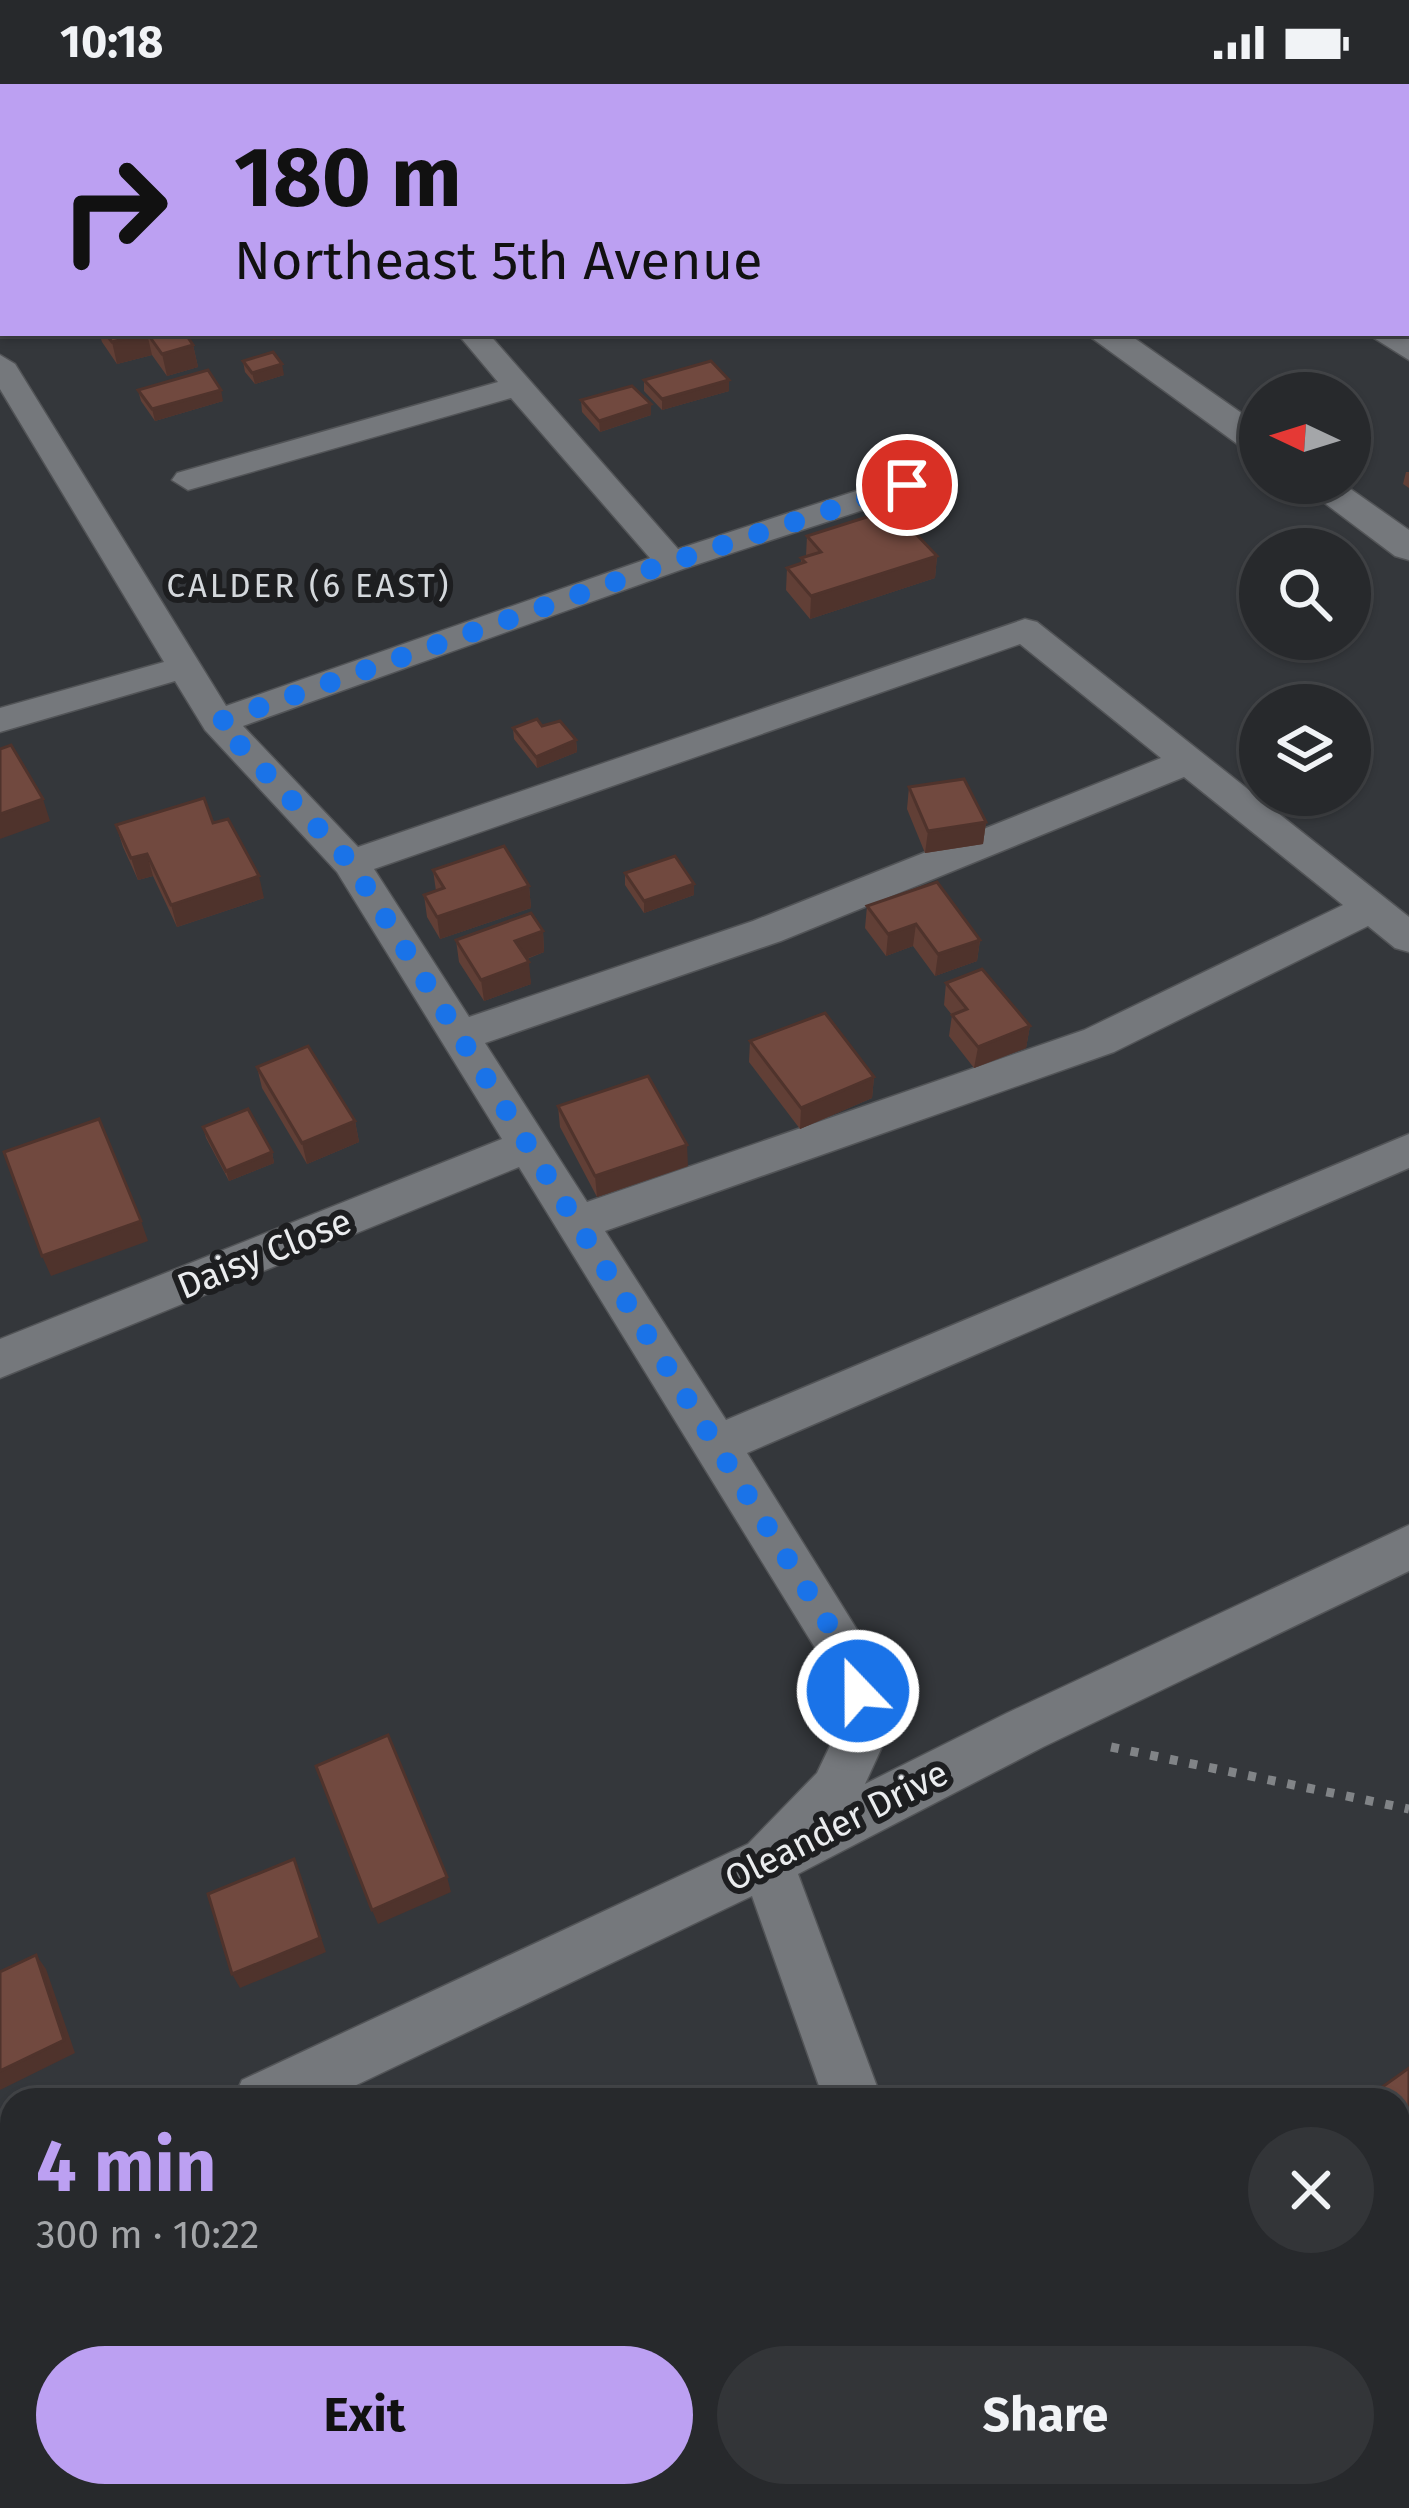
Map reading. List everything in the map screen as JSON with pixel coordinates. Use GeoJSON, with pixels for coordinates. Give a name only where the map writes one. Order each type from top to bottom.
{"type":"FeatureCollection","features":[{"type":"Feature","properties":{"kind":"street"},"geometry":{"type":"LineString","coordinates":[[475,336],[671,562]]}},
{"type":"Feature","properties":{"kind":"street"},"geometry":{"type":"LineString","coordinates":[[1107,336],[1239,428]]}},
{"type":"Feature","properties":{"kind":"street"},"geometry":{"type":"LineString","coordinates":[[0,364],[218,722],[351,863],[849,1657],[866,1725],[836,1791],[767,1862],[849,2088]]}},
{"type":"Feature","properties":{"kind":"street"},"geometry":{"type":"LineString","coordinates":[[188,480],[518,386]]}},
{"type":"Feature","properties":{"kind":"street"},"geometry":{"type":"LineString","coordinates":[[218,722],[671,562],[907,485]]}},
{"type":"Feature","properties":{"kind":"street"},"geometry":{"type":"LineString","coordinates":[[1347,504],[1409,548]]}},
{"type":"Feature","properties":{"kind":"street"},"geometry":{"type":"LineString","coordinates":[[351,863],[1025,630],[1409,938]]}},
{"type":"Feature","properties":{"kind":"street"},"geometry":{"type":"LineString","coordinates":[[0,720],[184,667]]}},
{"type":"Feature","properties":{"kind":"street"},"geometry":{"type":"LineString","coordinates":[[458,1036],[767,932],[1188,760]]}},
{"type":"Feature","properties":{"kind":"street"},"geometry":{"type":"LineString","coordinates":[[577,1223],[1099,1041],[1371,908]]}},
{"type":"Feature","properties":{"kind":"street","name":"Daisy Close"},"geometry":{"type":"LineString","coordinates":[[0,1359],[528,1146]]}},
{"type":"Feature","properties":{"kind":"street"},"geometry":{"type":"LineString","coordinates":[[716,1445],[1409,1150]]}},
{"type":"Feature","properties":{"kind":"street","name":"Oleander Drive"},"geometry":{"type":"LineString","coordinates":[[287,2088],[767,1862],[1025,1730],[1409,1547]]}},
{"type":"Feature","properties":{"kind":"path"},"geometry":{"type":"LineString","coordinates":[[1025,1730],[1409,1809]]}},
{"type":"Feature","properties":{"kind":"building"},"geometry":{"type":"Polygon","coordinates":[[[149,336],[187,336],[193,345],[162,354],[149,336]]]}},
{"type":"Feature","properties":{"kind":"building"},"geometry":{"type":"Polygon","coordinates":[[[273,352],[282,364],[252,373],[243,361],[273,352]]]}},
{"type":"Feature","properties":{"kind":"building"},"geometry":{"type":"Polygon","coordinates":[[[711,361],[729,380],[662,399],[644,380],[711,361]]]}},
{"type":"Feature","properties":{"kind":"building"},"geometry":{"type":"Polygon","coordinates":[[[208,370],[221,390],[152,409],[138,390],[208,370]]]}},
{"type":"Feature","properties":{"kind":"building"},"geometry":{"type":"Polygon","coordinates":[[[632,386],[651,404],[599,421],[581,400],[632,386]]]}},
{"type":"Feature","properties":{"kind":"building"},"geometry":{"type":"Polygon","coordinates":[[[892,509],[937,556],[811,596],[787,568],[821,552],[807,536],[892,509]]]}},
{"type":"Feature","properties":{"kind":"building"},"geometry":{"type":"Polygon","coordinates":[[[537,719],[542,726],[560,721],[576,740],[536,757],[513,728],[537,719]]]}},
{"type":"Feature","properties":{"kind":"building"},"geometry":{"type":"Polygon","coordinates":[[[11,745],[43,799],[0,814],[0,749],[11,745]]]}},
{"type":"Feature","properties":{"kind":"building"},"geometry":{"type":"Polygon","coordinates":[[[964,779],[986,822],[928,831],[909,787],[964,779]]]}},
{"type":"Feature","properties":{"kind":"building"},"geometry":{"type":"Polygon","coordinates":[[[204,798],[213,823],[228,819],[259,876],[171,905],[147,854],[131,858],[116,825],[204,798]]]}},
{"type":"Feature","properties":{"kind":"building"},"geometry":{"type":"Polygon","coordinates":[[[504,846],[529,886],[437,917],[424,895],[444,888],[433,870],[504,846]]]}},
{"type":"Feature","properties":{"kind":"building"},"geometry":{"type":"Polygon","coordinates":[[[675,856],[694,884],[644,901],[625,873],[675,856]]]}},
{"type":"Feature","properties":{"kind":"building"},"geometry":{"type":"Polygon","coordinates":[[[937,882],[980,940],[938,954],[916,924],[888,934],[867,906],[937,882]]]}},
{"type":"Feature","properties":{"kind":"building"},"geometry":{"type":"Polygon","coordinates":[[[531,913],[543,931],[515,941],[529,962],[481,980],[456,940],[531,913]]]}},
{"type":"Feature","properties":{"kind":"building"},"geometry":{"type":"Polygon","coordinates":[[[982,969],[1030,1026],[978,1047],[952,1015],[967,1009],[946,983],[982,969]]]}},
{"type":"Feature","properties":{"kind":"building"},"geometry":{"type":"Polygon","coordinates":[[[825,1013],[874,1077],[801,1108],[750,1041],[825,1013]]]}},
{"type":"Feature","properties":{"kind":"building"},"geometry":{"type":"Polygon","coordinates":[[[308,1046],[355,1121],[302,1143],[257,1067],[308,1046]]]}},
{"type":"Feature","properties":{"kind":"building"},"geometry":{"type":"Polygon","coordinates":[[[648,1076],[687,1145],[595,1176],[558,1106],[648,1076]]]}},
{"type":"Feature","properties":{"kind":"building"},"geometry":{"type":"Polygon","coordinates":[[[248,1109],[272,1152],[226,1171],[203,1127],[248,1109]]]}},
{"type":"Feature","properties":{"kind":"building"},"geometry":{"type":"Polygon","coordinates":[[[99,1119],[141,1221],[42,1256],[4,1152],[99,1119]]]}},
{"type":"Feature","properties":{"kind":"building"},"geometry":{"type":"Polygon","coordinates":[[[388,1735],[447,1877],[372,1910],[316,1766],[388,1735]]]}},
{"type":"Feature","properties":{"kind":"building"},"geometry":{"type":"Polygon","coordinates":[[[294,1859],[320,1938],[232,1974],[208,1894],[294,1859]]]}},
{"type":"Feature","properties":{"kind":"building"},"geometry":{"type":"Polygon","coordinates":[[[36,1955],[64,2040],[0,2071],[0,1972],[36,1955]]]}},
{"type":"Feature","properties":{"kind":"building"},"geometry":{"type":"Polygon","coordinates":[[[1409,2068],[1409,2088],[1381,2088],[1409,2068]]]}},
{"type":"Feature","properties":{"kind":"district","name":"CALDER (6 EAST)"},"geometry":{"type":"Point","coordinates":[309,585]}},
{"type":"Feature","properties":{"kind":"route"},"geometry":{"type":"LineString","coordinates":[[858,1691],[849,1657],[351,863],[218,722],[671,562],[907,485]]}}]}
